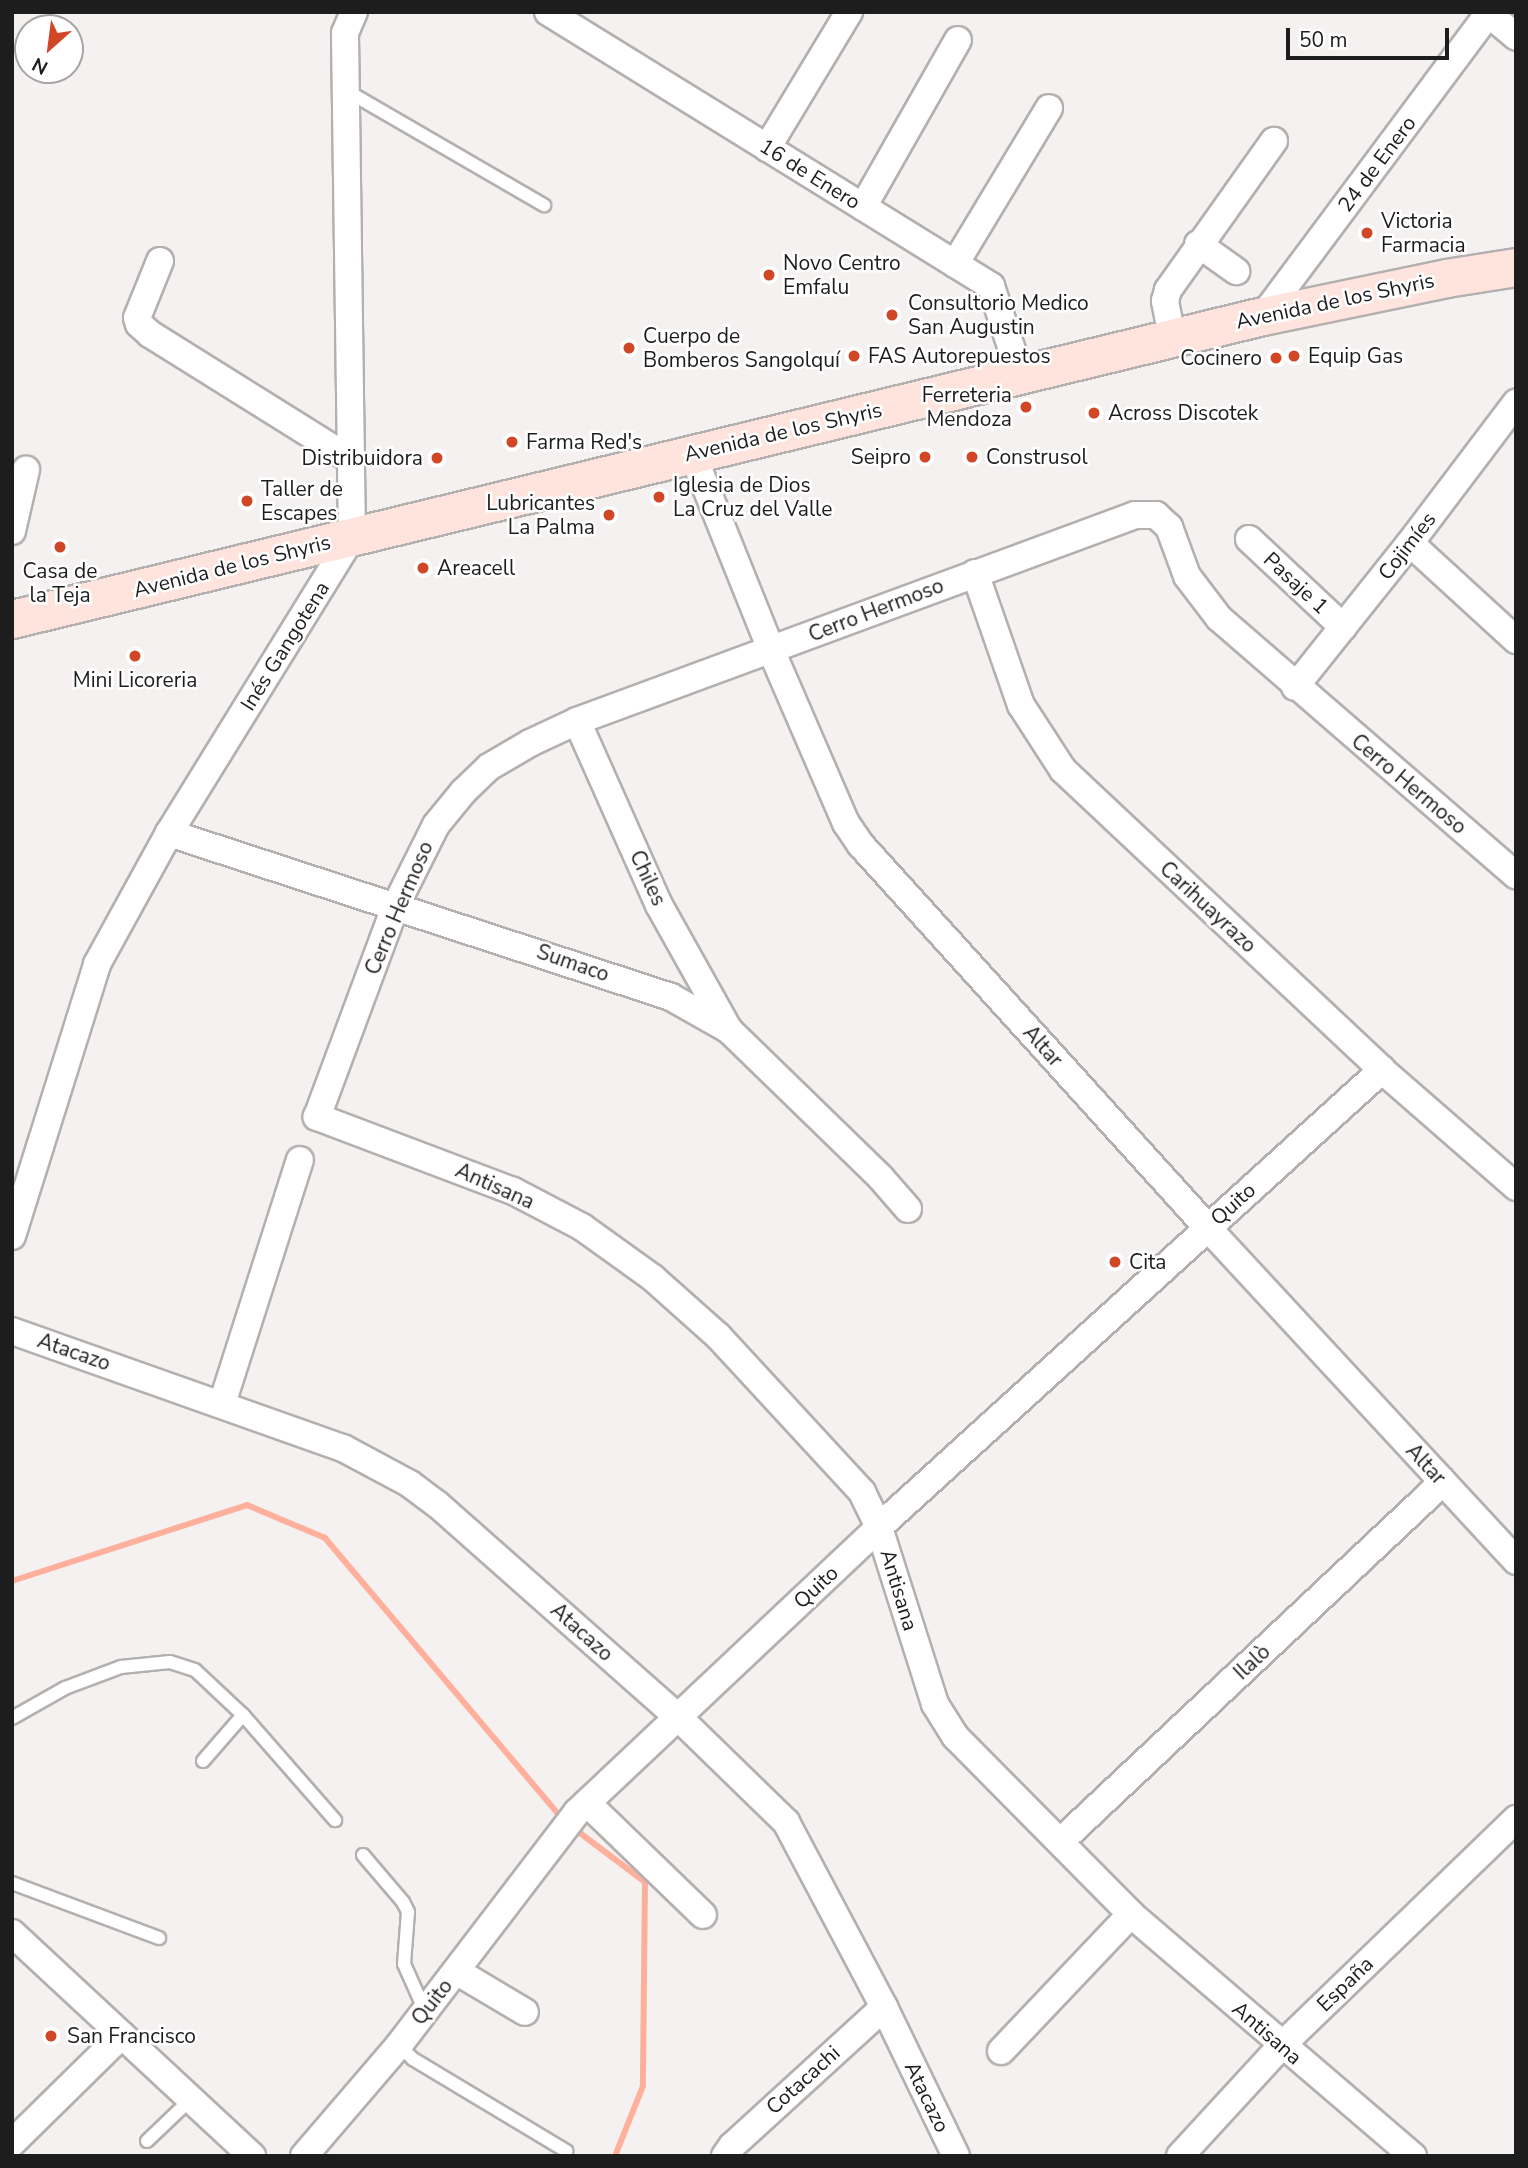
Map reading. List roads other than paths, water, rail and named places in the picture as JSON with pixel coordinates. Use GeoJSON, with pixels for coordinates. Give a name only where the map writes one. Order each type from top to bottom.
{"type":"FeatureCollection","features":[{"type":"Feature","properties":{"kind":"main road","name":"Avenida de los Shyris"},"geometry":{"type":"LineString","coordinates":[[12,619],[692,453],[1021,377],[1263,316],[1446,278],[1516,267]]}},
{"type":"Feature","properties":{"kind":"street","name":"16 de Enero"},"geometry":{"type":"LineString","coordinates":[[548,12],[990,285],[1021,377]]}},
{"type":"Feature","properties":{"kind":"street"},"geometry":{"type":"LineString","coordinates":[[767,148],[849,12]]}},
{"type":"Feature","properties":{"kind":"street"},"geometry":{"type":"LineString","coordinates":[[1490,13],[1516,37]]}},
{"type":"Feature","properties":{"kind":"street","name":"24 de Enero"},"geometry":{"type":"LineString","coordinates":[[1263,316],[1490,13]]}},
{"type":"Feature","properties":{"kind":"street"},"geometry":{"type":"LineString","coordinates":[[346,19],[352,537]]}},
{"type":"Feature","properties":{"kind":"street"},"geometry":{"type":"LineString","coordinates":[[863,206],[958,40]]}},
{"type":"Feature","properties":{"kind":"street"},"geometry":{"type":"LineString","coordinates":[[956,264],[1049,108]]}},
{"type":"Feature","properties":{"kind":"street"},"geometry":{"type":"LineString","coordinates":[[1172,338],[1165,301],[1168,290],[1198,244],[1274,141]]}},
{"type":"Feature","properties":{"kind":"street"},"geometry":{"type":"LineString","coordinates":[[1198,244],[1236,271]]}},
{"type":"Feature","properties":{"kind":"street"},"geometry":{"type":"LineString","coordinates":[[160,261],[137,318],[139,324],[149,334],[352,460]]}},
{"type":"Feature","properties":{"kind":"street","name":"Cojimíes"},"geometry":{"type":"LineString","coordinates":[[1295,687],[1511,418]]}},
{"type":"Feature","properties":{"kind":"street","name":"Altar"},"geometry":{"type":"LineString","coordinates":[[692,453],[771,650],[846,823],[861,845],[1207,1227],[1516,1561]]}},
{"type":"Feature","properties":{"kind":"street"},"geometry":{"type":"LineString","coordinates":[[12,531],[26,470]]}},
{"type":"Feature","properties":{"kind":"street","name":"Cerro Hermoso"},"geometry":{"type":"LineString","coordinates":[[317,1117],[396,905],[436,825],[463,792],[489,767],[530,743],[577,721],[1135,516],[1156,515],[1168,527],[1187,576],[1219,618],[1295,687],[1516,875]]}},
{"type":"Feature","properties":{"kind":"street","name":"Inés Gangotena"},"geometry":{"type":"LineString","coordinates":[[12,1236],[97,964],[169,832],[352,537]]}},
{"type":"Feature","properties":{"kind":"street","name":"Pasaje 1"},"geometry":{"type":"LineString","coordinates":[[1249,539],[1343,627]]}},
{"type":"Feature","properties":{"kind":"street"},"geometry":{"type":"LineString","coordinates":[[1410,543],[1516,640]]}},
{"type":"Feature","properties":{"kind":"street","name":"Carihuayrazo"},"geometry":{"type":"LineString","coordinates":[[975,573],[1021,705],[1063,770],[1382,1070],[1516,1187]]}},
{"type":"Feature","properties":{"kind":"street","name":"Chiles"},"geometry":{"type":"LineString","coordinates":[[577,721],[659,905],[729,1030]]}},
{"type":"Feature","properties":{"kind":"street","name":"Sumaco"},"geometry":{"type":"LineString","coordinates":[[169,832],[671,997],[729,1030],[881,1178],[908,1209]]}},
{"type":"Feature","properties":{"kind":"street","name":"Quito"},"geometry":{"type":"LineString","coordinates":[[304,2156],[399,2045],[582,1807],[879,1527],[1382,1070]]}},
{"type":"Feature","properties":{"kind":"street","name":"Antisana"},"geometry":{"type":"LineString","coordinates":[[317,1117],[513,1191],[582,1227],[653,1278],[718,1336],[862,1492],[879,1527],[943,1721],[1131,1914],[1281,2046],[1413,2156]]}},
{"type":"Feature","properties":{"kind":"street"},"geometry":{"type":"LineString","coordinates":[[222,1404],[300,1160]]}},
{"type":"Feature","properties":{"kind":"street","name":"Atacazo"},"geometry":{"type":"LineString","coordinates":[[12,1331],[343,1448],[410,1484],[437,1504],[678,1717],[786,1822],[884,2007],[956,2156]]}},
{"type":"Feature","properties":{"kind":"street","name":"Ilalò"},"geometry":{"type":"LineString","coordinates":[[1060,1842],[1443,1482]]}},
{"type":"Feature","properties":{"kind":"street"},"geometry":{"type":"LineString","coordinates":[[582,1807],[702,1915]]}},
{"type":"Feature","properties":{"kind":"street","name":"España"},"geometry":{"type":"LineString","coordinates":[[1180,2156],[1281,2046],[1516,1819]]}},
{"type":"Feature","properties":{"kind":"street"},"geometry":{"type":"LineString","coordinates":[[1001,2051],[1131,1914]]}},
{"type":"Feature","properties":{"kind":"street"},"geometry":{"type":"LineString","coordinates":[[12,1933],[253,2156]]}},
{"type":"Feature","properties":{"kind":"street"},"geometry":{"type":"LineString","coordinates":[[456,1971],[526,2012]]}},
{"type":"Feature","properties":{"kind":"street","name":"Cotacachi"},"geometry":{"type":"LineString","coordinates":[[725,2156],[732,2146],[884,2007]]}},
{"type":"Feature","properties":{"kind":"street"},"geometry":{"type":"LineString","coordinates":[[12,2143],[122,2035]]}},
{"type":"Feature","properties":{"kind":"lane"},"geometry":{"type":"LineString","coordinates":[[347,91],[544,205]]}},
{"type":"Feature","properties":{"kind":"lane"},"geometry":{"type":"LineString","coordinates":[[12,1718],[65,1688],[121,1667],[170,1662],[195,1670],[243,1715],[335,1820]]}},
{"type":"Feature","properties":{"kind":"lane"},"geometry":{"type":"LineString","coordinates":[[203,1761],[243,1715]]}},
{"type":"Feature","properties":{"kind":"lane"},"geometry":{"type":"LineString","coordinates":[[363,1855],[403,1902],[408,1912],[404,1964],[425,2011]]}},
{"type":"Feature","properties":{"kind":"lane"},"geometry":{"type":"LineString","coordinates":[[12,1883],[159,1938]]}},
{"type":"Feature","properties":{"kind":"lane"},"geometry":{"type":"LineString","coordinates":[[399,2045],[413,2059],[566,2151]]}},
{"type":"Feature","properties":{"kind":"lane"},"geometry":{"type":"LineString","coordinates":[[147,2141],[191,2099]]}},
{"type":"Feature","properties":{"kind":"waterway"},"geometry":{"type":"LineString","coordinates":[[12,1581],[247,1505],[325,1538],[564,1821]]}},
{"type":"Feature","properties":{"kind":"waterway"},"geometry":{"type":"LineString","coordinates":[[572,1827],[645,1882],[643,2086],[615,2156]]}},
{"type":"Feature","properties":{"kind":"place","name":"Victoria Farmacia"},"geometry":{"type":"Point","coordinates":[1367,233]}},
{"type":"Feature","properties":{"kind":"place","name":"Novo Centro Emfalu"},"geometry":{"type":"Point","coordinates":[769,275]}},
{"type":"Feature","properties":{"kind":"place","name":"Consultorio Medico San Augustin"},"geometry":{"type":"Point","coordinates":[892,315]}},
{"type":"Feature","properties":{"kind":"place","name":"Cuerpo de Bomberos Sangolquí"},"geometry":{"type":"Point","coordinates":[629,348]}},
{"type":"Feature","properties":{"kind":"place","name":"FAS Autorepuestos"},"geometry":{"type":"Point","coordinates":[854,356]}},
{"type":"Feature","properties":{"kind":"place","name":"Equip Gas"},"geometry":{"type":"Point","coordinates":[1294,356]}},
{"type":"Feature","properties":{"kind":"place","name":"Cocinero"},"geometry":{"type":"Point","coordinates":[1276,358]}},
{"type":"Feature","properties":{"kind":"place","name":"Ferreteria Mendoza"},"geometry":{"type":"Point","coordinates":[1026,407]}},
{"type":"Feature","properties":{"kind":"place","name":"Across Discotek"},"geometry":{"type":"Point","coordinates":[1094,413]}},
{"type":"Feature","properties":{"kind":"place","name":"Farma Red's"},"geometry":{"type":"Point","coordinates":[512,442]}},
{"type":"Feature","properties":{"kind":"place","name":"Seipro"},"geometry":{"type":"Point","coordinates":[925,457]}},
{"type":"Feature","properties":{"kind":"place","name":"Construsol"},"geometry":{"type":"Point","coordinates":[972,457]}},
{"type":"Feature","properties":{"kind":"place","name":"Distribuidora"},"geometry":{"type":"Point","coordinates":[437,458]}},
{"type":"Feature","properties":{"kind":"place","name":"Iglesia de Dios La Cruz del Valle"},"geometry":{"type":"Point","coordinates":[659,497]}},
{"type":"Feature","properties":{"kind":"place","name":"Taller de Escapes"},"geometry":{"type":"Point","coordinates":[247,501]}},
{"type":"Feature","properties":{"kind":"place","name":"Lubricantes La Palma"},"geometry":{"type":"Point","coordinates":[609,515]}},
{"type":"Feature","properties":{"kind":"place","name":"Casa de la Teja"},"geometry":{"type":"Point","coordinates":[60,547]}},
{"type":"Feature","properties":{"kind":"place","name":"Areacell"},"geometry":{"type":"Point","coordinates":[423,568]}},
{"type":"Feature","properties":{"kind":"place","name":"Mini Licoreria"},"geometry":{"type":"Point","coordinates":[135,656]}},
{"type":"Feature","properties":{"kind":"place","name":"Cita"},"geometry":{"type":"Point","coordinates":[1115,1262]}},
{"type":"Feature","properties":{"kind":"place","name":"San Francisco"},"geometry":{"type":"Point","coordinates":[51,2036]}}]}
